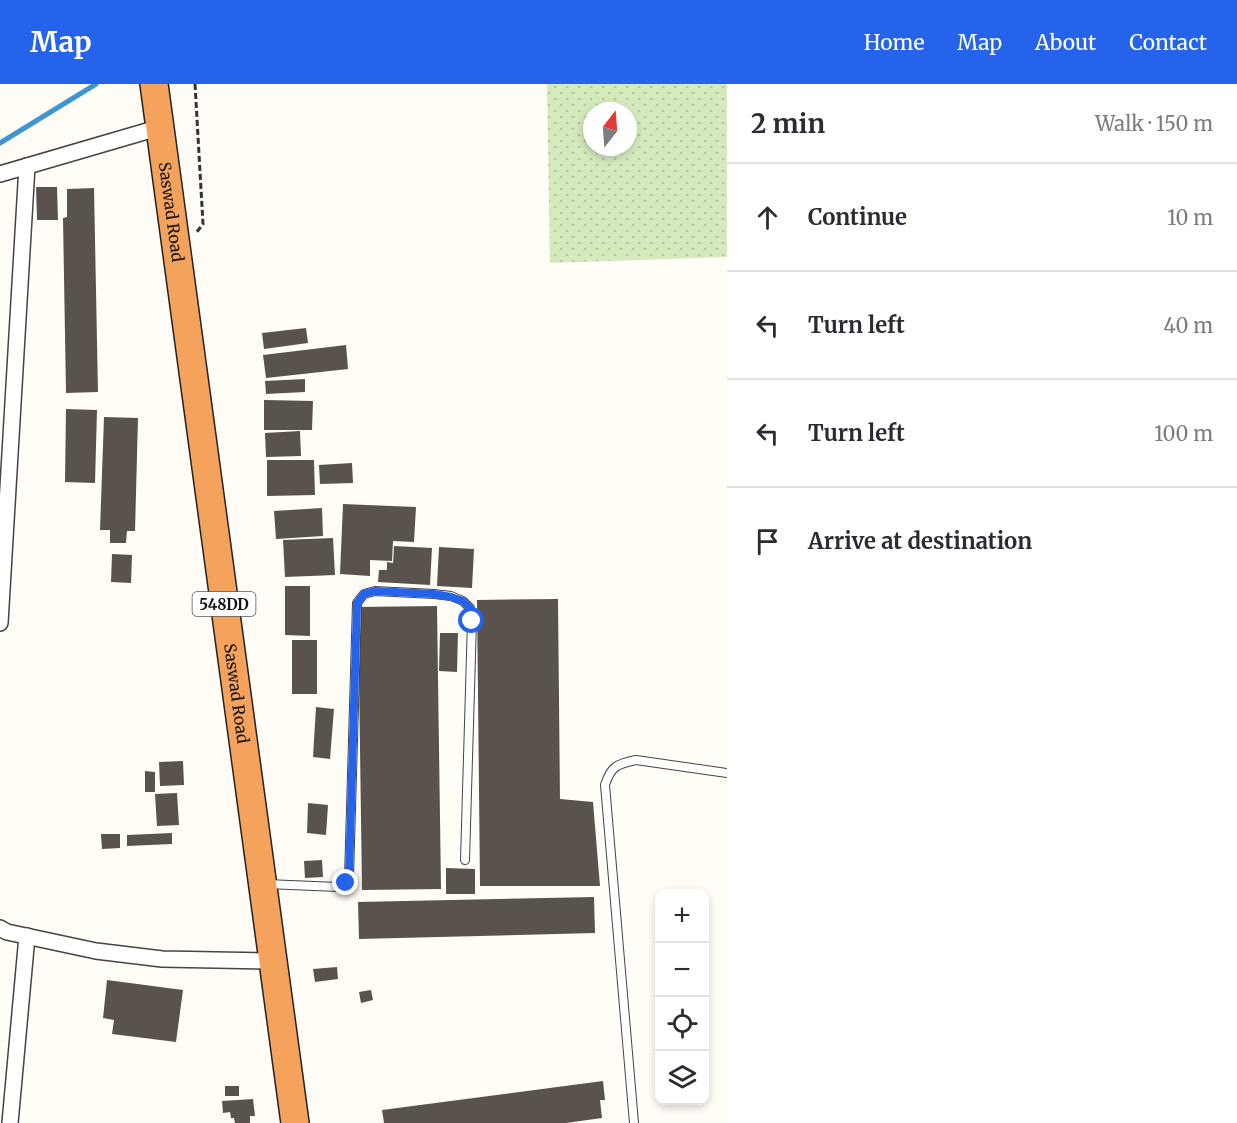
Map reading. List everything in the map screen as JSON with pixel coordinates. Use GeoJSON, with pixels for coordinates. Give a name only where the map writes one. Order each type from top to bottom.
{"type":"FeatureCollection","features":[{"type":"Feature","properties":{"kind":"highway","name":"Saswad Road"},"geometry":{"type":"LineString","coordinates":[[154,84],[295,1123]]}},
{"type":"Feature","properties":{"kind":"street"},"geometry":{"type":"LineString","coordinates":[[0,174],[160,126]]}},
{"type":"Feature","properties":{"kind":"street"},"geometry":{"type":"LineString","coordinates":[[0,623],[27,165]]}},
{"type":"Feature","properties":{"kind":"street"},"geometry":{"type":"LineString","coordinates":[[0,928],[7,932],[96,951],[162,959],[273,961]]}},
{"type":"Feature","properties":{"kind":"street"},"geometry":{"type":"LineString","coordinates":[[10,1123],[27,936]]}},
{"type":"Feature","properties":{"kind":"lane"},"geometry":{"type":"LineString","coordinates":[[262,884],[338,887],[346,883],[349,877],[357,603],[364,594],[375,591],[451,597],[463,601],[470,608],[472,621],[465,860]]}},
{"type":"Feature","properties":{"kind":"lane"},"geometry":{"type":"LineString","coordinates":[[634,1123],[605,785],[609,771],[621,763],[636,760],[727,773]]}},
{"type":"Feature","properties":{"kind":"path"},"geometry":{"type":"LineString","coordinates":[[178,260],[203,224],[195,84]]}},
{"type":"Feature","properties":{"kind":"green space"},"geometry":{"type":"Polygon","coordinates":[[[547,84],[727,84],[727,257],[550,263],[547,84]]]}},
{"type":"Feature","properties":{"kind":"building"},"geometry":{"type":"Polygon","coordinates":[[[36,187],[57,187],[58,220],[37,220],[36,187]]]}},
{"type":"Feature","properties":{"kind":"building"},"geometry":{"type":"Polygon","coordinates":[[[94,188],[98,392],[66,393],[63,218],[67,217],[67,189],[94,188]]]}},
{"type":"Feature","properties":{"kind":"building"},"geometry":{"type":"Polygon","coordinates":[[[306,328],[308,343],[264,349],[262,333],[306,328]]]}},
{"type":"Feature","properties":{"kind":"building"},"geometry":{"type":"Polygon","coordinates":[[[346,345],[348,369],[266,378],[263,355],[346,345]]]}},
{"type":"Feature","properties":{"kind":"building"},"geometry":{"type":"Polygon","coordinates":[[[305,379],[305,392],[266,394],[265,381],[305,379]]]}},
{"type":"Feature","properties":{"kind":"building"},"geometry":{"type":"Polygon","coordinates":[[[264,400],[313,401],[312,430],[264,430],[264,400]]]}},
{"type":"Feature","properties":{"kind":"building"},"geometry":{"type":"Polygon","coordinates":[[[66,409],[97,410],[95,483],[65,482],[66,409]]]}},
{"type":"Feature","properties":{"kind":"building"},"geometry":{"type":"Polygon","coordinates":[[[104,417],[138,418],[135,531],[127,531],[126,543],[110,543],[110,530],[100,530],[104,417]]]}},
{"type":"Feature","properties":{"kind":"building"},"geometry":{"type":"Polygon","coordinates":[[[300,431],[301,456],[266,457],[265,433],[300,431]]]}},
{"type":"Feature","properties":{"kind":"building"},"geometry":{"type":"Polygon","coordinates":[[[267,460],[314,460],[315,495],[267,496],[267,460]]]}},
{"type":"Feature","properties":{"kind":"building"},"geometry":{"type":"Polygon","coordinates":[[[352,463],[353,483],[320,484],[319,465],[352,463]]]}},
{"type":"Feature","properties":{"kind":"building"},"geometry":{"type":"Polygon","coordinates":[[[343,504],[416,507],[414,542],[393,541],[392,561],[370,560],[370,576],[340,574],[343,504]]]}},
{"type":"Feature","properties":{"kind":"building"},"geometry":{"type":"Polygon","coordinates":[[[322,508],[323,536],[276,539],[274,511],[322,508]]]}},
{"type":"Feature","properties":{"kind":"building"},"geometry":{"type":"Polygon","coordinates":[[[333,538],[335,575],[285,577],[283,540],[333,538]]]}},
{"type":"Feature","properties":{"kind":"building"},"geometry":{"type":"Polygon","coordinates":[[[394,546],[432,548],[430,585],[378,582],[379,570],[387,570],[387,562],[393,563],[394,546]]]}},
{"type":"Feature","properties":{"kind":"building"},"geometry":{"type":"Polygon","coordinates":[[[439,547],[474,549],[472,588],[437,586],[439,547]]]}},
{"type":"Feature","properties":{"kind":"building"},"geometry":{"type":"Polygon","coordinates":[[[112,554],[132,555],[131,583],[111,582],[112,554]]]}},
{"type":"Feature","properties":{"kind":"building"},"geometry":{"type":"Polygon","coordinates":[[[285,586],[310,586],[310,636],[285,635],[285,586]]]}},
{"type":"Feature","properties":{"kind":"building"},"geometry":{"type":"Polygon","coordinates":[[[558,599],[560,799],[593,802],[600,886],[480,886],[477,600],[558,599]]]}},
{"type":"Feature","properties":{"kind":"building"},"geometry":{"type":"Polygon","coordinates":[[[437,606],[441,889],[362,890],[358,607],[437,606]]]}},
{"type":"Feature","properties":{"kind":"building"},"geometry":{"type":"Polygon","coordinates":[[[440,633],[458,633],[457,672],[439,671],[440,633]]]}},
{"type":"Feature","properties":{"kind":"building"},"geometry":{"type":"Polygon","coordinates":[[[292,640],[317,640],[317,694],[292,694],[292,640]]]}},
{"type":"Feature","properties":{"kind":"building"},"geometry":{"type":"Polygon","coordinates":[[[316,707],[334,709],[330,759],[313,757],[316,707]]]}},
{"type":"Feature","properties":{"kind":"building"},"geometry":{"type":"Polygon","coordinates":[[[183,761],[184,785],[160,786],[159,762],[183,761]]]}},
{"type":"Feature","properties":{"kind":"building"},"geometry":{"type":"Polygon","coordinates":[[[145,771],[155,772],[155,792],[145,792],[145,771]]]}},
{"type":"Feature","properties":{"kind":"building"},"geometry":{"type":"Polygon","coordinates":[[[177,793],[179,825],[157,826],[155,794],[177,793]]]}},
{"type":"Feature","properties":{"kind":"building"},"geometry":{"type":"Polygon","coordinates":[[[308,803],[328,805],[326,835],[307,833],[308,803]]]}},
{"type":"Feature","properties":{"kind":"building"},"geometry":{"type":"Polygon","coordinates":[[[172,833],[172,844],[127,846],[127,835],[172,833]]]}},
{"type":"Feature","properties":{"kind":"building"},"geometry":{"type":"Polygon","coordinates":[[[101,834],[120,834],[120,848],[102,849],[101,834]]]}},
{"type":"Feature","properties":{"kind":"building"},"geometry":{"type":"Polygon","coordinates":[[[322,860],[323,877],[305,878],[304,861],[322,860]]]}},
{"type":"Feature","properties":{"kind":"building"},"geometry":{"type":"Polygon","coordinates":[[[446,868],[475,869],[475,894],[446,894],[446,868]]]}},
{"type":"Feature","properties":{"kind":"building"},"geometry":{"type":"Polygon","coordinates":[[[594,897],[595,933],[359,939],[358,902],[594,897]]]}},
{"type":"Feature","properties":{"kind":"building"},"geometry":{"type":"Polygon","coordinates":[[[337,967],[338,979],[315,982],[313,969],[337,967]]]}},
{"type":"Feature","properties":{"kind":"building"},"geometry":{"type":"Polygon","coordinates":[[[107,980],[183,990],[176,1042],[112,1034],[114,1020],[103,1018],[107,980]]]}},
{"type":"Feature","properties":{"kind":"building"},"geometry":{"type":"Polygon","coordinates":[[[371,990],[373,1000],[361,1003],[359,992],[371,990]]]}},
{"type":"Feature","properties":{"kind":"building"},"geometry":{"type":"Polygon","coordinates":[[[603,1081],[605,1100],[600,1100],[602,1118],[566,1123],[384,1123],[382,1110],[603,1081]]]}},
{"type":"Feature","properties":{"kind":"building"},"geometry":{"type":"Polygon","coordinates":[[[225,1086],[239,1086],[239,1096],[225,1096],[225,1086]]]}},
{"type":"Feature","properties":{"kind":"building"},"geometry":{"type":"Polygon","coordinates":[[[253,1099],[255,1116],[250,1116],[250,1123],[235,1123],[230,1112],[223,1113],[222,1101],[253,1099]]]}},
{"type":"Feature","properties":{"kind":"waterway"},"geometry":{"type":"LineString","coordinates":[[0,143],[96,84]]}},
{"type":"Feature","properties":{"kind":"route"},"geometry":{"type":"LineString","coordinates":[[346,883],[349,877],[357,603],[364,594],[375,591],[434,594],[463,601],[470,608],[472,621]]}}]}
